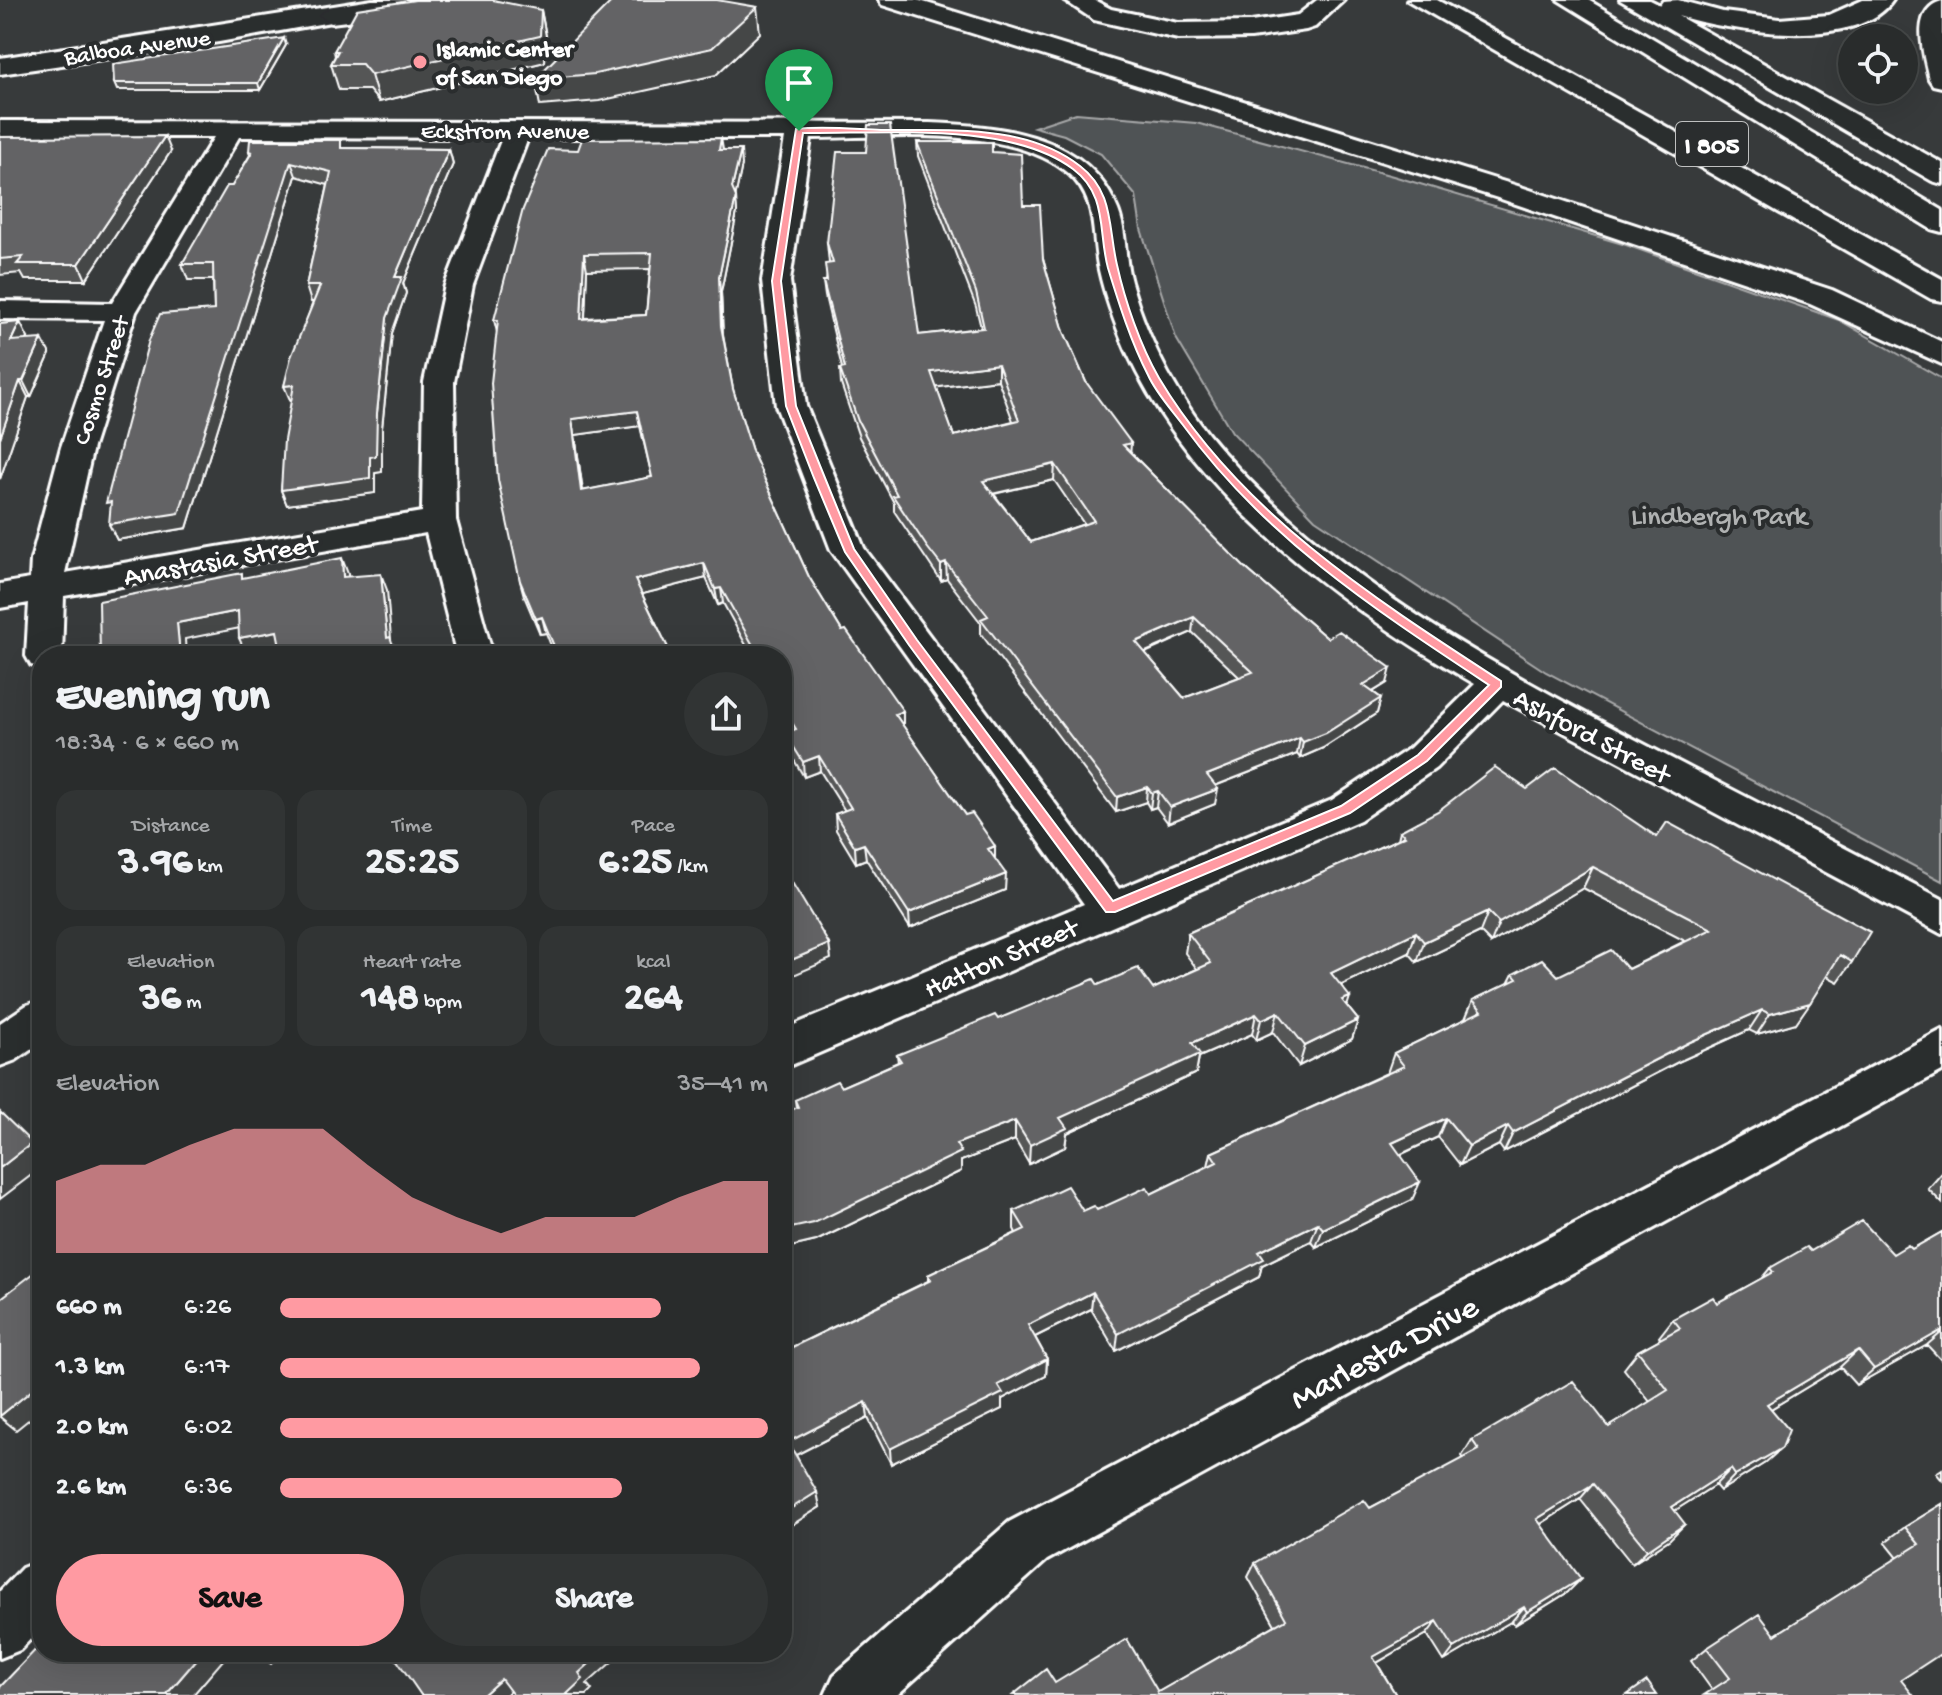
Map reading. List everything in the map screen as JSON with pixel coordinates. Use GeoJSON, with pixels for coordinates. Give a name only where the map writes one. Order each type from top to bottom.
{"type":"FeatureCollection","features":[{"type":"Feature","properties":{"kind":"main road","name":"Balboa Avenue"},"geometry":{"type":"LineString","coordinates":[[0,66],[415,0]]}},
{"type":"Feature","properties":{"kind":"main road"},"geometry":{"type":"LineString","coordinates":[[331,15],[462,0]]}},
{"type":"Feature","properties":{"kind":"main road"},"geometry":{"type":"LineString","coordinates":[[891,0],[1511,193],[1792,287],[1821,297],[1942,354]]}},
{"type":"Feature","properties":{"kind":"main road"},"geometry":{"type":"LineString","coordinates":[[1076,0],[1103,15],[1178,31],[1251,30],[1306,22],[1332,0]]}},
{"type":"Feature","properties":{"kind":"main road"},"geometry":{"type":"LineString","coordinates":[[1419,0],[1942,290]]}},
{"type":"Feature","properties":{"kind":"main road","name":"I 805"},"geometry":{"type":"LineString","coordinates":[[1570,0],[1942,223]]}},
{"type":"Feature","properties":{"kind":"main road"},"geometry":{"type":"LineString","coordinates":[[1632,0],[1942,175]]}},
{"type":"Feature","properties":{"kind":"main road"},"geometry":{"type":"LineString","coordinates":[[1659,0],[1737,22],[1817,26],[1862,14],[1881,0]]}},
{"type":"Feature","properties":{"kind":"main road"},"geometry":{"type":"LineString","coordinates":[[1942,9],[1932,35],[1942,79]]}},
{"type":"Feature","properties":{"kind":"main road","name":"Balboa Avenue"},"geometry":{"type":"LineString","coordinates":[[0,41],[57,33]]}},
{"type":"Feature","properties":{"kind":"main road","name":"I 805"},"geometry":{"type":"LineString","coordinates":[[1536,34],[1942,290]]}},
{"type":"Feature","properties":{"kind":"street","name":"Eckstrom Avenue"},"geometry":{"type":"LineString","coordinates":[[0,129],[959,132],[1010,138]]}},
{"type":"Feature","properties":{"kind":"street","name":"Cosmo Street"},"geometry":{"type":"LineString","coordinates":[[44,646],[48,560],[77,447],[121,312],[231,130]]}},
{"type":"Feature","properties":{"kind":"street"},"geometry":{"type":"LineString","coordinates":[[472,646],[439,520],[439,382],[459,285],[518,130]]}},
{"type":"Feature","properties":{"kind":"street"},"geometry":{"type":"LineString","coordinates":[[799,131],[776,281],[791,406],[848,550],[1110,908]]}},
{"type":"Feature","properties":{"kind":"street","name":"Ashford Street"},"geometry":{"type":"LineString","coordinates":[[1010,138],[1061,157],[1078,168],[1098,191],[1107,215],[1111,262],[1138,344],[1153,377],[1218,466],[1288,534],[1362,596],[1497,684],[1942,918]]}},
{"type":"Feature","properties":{"kind":"street"},"geometry":{"type":"LineString","coordinates":[[0,310],[121,312]]}},
{"type":"Feature","properties":{"kind":"street","name":"Anastasia Street"},"geometry":{"type":"LineString","coordinates":[[0,596],[439,520]]}},
{"type":"Feature","properties":{"kind":"street","name":"Hatton Street"},"geometry":{"type":"LineString","coordinates":[[792,1046],[1346,810],[1423,758],[1497,684]]}},
{"type":"Feature","properties":{"kind":"street"},"geometry":{"type":"LineString","coordinates":[[0,1047],[32,1025]]}},
{"type":"Feature","properties":{"kind":"street","name":"Marlesta Drive"},"geometry":{"type":"LineString","coordinates":[[854,1695],[1028,1541],[1942,1049]]}},
{"type":"Feature","properties":{"kind":"street"},"geometry":{"type":"LineString","coordinates":[[0,1630],[32,1598]]}},
{"type":"Feature","properties":{"kind":"green space","name":"Lindbergh Park"},"geometry":{"type":"Polygon","coordinates":[[[1076,113],[1196,123],[1393,176],[1626,245],[1839,320],[1942,379],[1942,881],[1546,672],[1315,519],[1232,432],[1176,338],[1141,229],[1136,196],[1101,154],[1064,135],[1034,127],[1076,113]]]}},
{"type":"Feature","properties":{"kind":"building"},"geometry":{"type":"Polygon","coordinates":[[[415,0],[493,0],[541,10],[540,36],[371,75],[362,64],[331,64],[338,51],[334,51],[357,9],[415,0]]]}},
{"type":"Feature","properties":{"kind":"building"},"geometry":{"type":"Polygon","coordinates":[[[613,0],[717,0],[757,7],[712,48],[595,74],[535,79],[613,0]]]}},
{"type":"Feature","properties":{"kind":"building"},"geometry":{"type":"Polygon","coordinates":[[[284,38],[258,83],[114,83],[113,64],[284,38]]]}},
{"type":"Feature","properties":{"kind":"building"},"geometry":{"type":"Polygon","coordinates":[[[868,125],[890,125],[919,335],[984,328],[976,292],[917,142],[992,142],[992,152],[1021,154],[1023,205],[1040,205],[1043,259],[1064,332],[1086,382],[1131,443],[1123,445],[1243,566],[1327,638],[1339,631],[1391,668],[1363,685],[1381,698],[1326,733],[1303,742],[1300,738],[1207,775],[1218,789],[1170,807],[1158,791],[1152,793],[1147,787],[1117,797],[981,619],[988,616],[946,563],[941,565],[927,547],[893,496],[897,495],[858,421],[840,369],[845,368],[823,281],[827,281],[825,264],[833,263],[827,243],[837,152],[866,152],[868,125]],[[998,364],[931,372],[954,436],[1019,420],[998,364]],[[1055,464],[983,481],[1031,542],[1094,521],[1055,464]],[[1194,617],[1136,642],[1184,698],[1253,672],[1194,617]]]}},
{"type":"Feature","properties":{"kind":"building"},"geometry":{"type":"Polygon","coordinates":[[[165,136],[79,264],[17,264],[23,257],[0,259],[0,137],[165,136]]]}},
{"type":"Feature","properties":{"kind":"building"},"geometry":{"type":"Polygon","coordinates":[[[721,138],[719,150],[741,150],[732,188],[736,197],[719,277],[721,326],[733,389],[753,454],[809,577],[842,631],[846,630],[903,711],[895,714],[965,815],[972,813],[995,846],[988,849],[1006,874],[909,913],[864,844],[855,847],[835,814],[851,808],[819,756],[803,762],[792,744],[792,730],[796,729],[792,723],[792,646],[753,646],[721,588],[715,589],[704,563],[635,580],[667,646],[554,646],[542,617],[536,619],[520,581],[498,480],[491,383],[498,320],[494,320],[523,209],[548,149],[578,150],[582,139],[721,138]],[[652,253],[584,254],[581,319],[646,315],[652,253]],[[637,411],[572,419],[581,491],[652,477],[637,411]]]}},
{"type":"Feature","properties":{"kind":"building"},"geometry":{"type":"Polygon","coordinates":[[[250,140],[341,140],[341,148],[449,149],[395,277],[402,277],[387,318],[377,413],[376,456],[370,457],[370,478],[281,490],[284,440],[294,385],[284,386],[291,357],[320,286],[306,286],[331,172],[291,162],[179,513],[109,524],[111,502],[106,503],[149,340],[160,314],[214,310],[213,264],[182,264],[227,186],[232,186],[252,152],[249,151],[250,140]]]}},
{"type":"Feature","properties":{"kind":"building"},"geometry":{"type":"Polygon","coordinates":[[[20,322],[11,341],[42,339],[23,381],[20,381],[0,438],[0,324],[20,322]]]}},
{"type":"Feature","properties":{"kind":"building"},"geometry":{"type":"Polygon","coordinates":[[[342,558],[343,577],[381,574],[387,638],[390,637],[393,646],[280,646],[277,631],[239,638],[238,611],[177,623],[179,646],[100,646],[99,601],[242,573],[242,578],[342,558]]]}},
{"type":"Feature","properties":{"kind":"building"},"geometry":{"type":"Polygon","coordinates":[[[1495,767],[1527,789],[1555,768],[1657,837],[1667,822],[1870,932],[1852,962],[1840,955],[1810,1003],[1770,1014],[1762,1010],[1690,1042],[1513,1133],[1508,1126],[1469,1146],[1446,1118],[1392,1143],[1420,1182],[1323,1229],[1318,1223],[1259,1252],[1264,1259],[1118,1334],[1093,1292],[1028,1325],[1047,1359],[998,1385],[1003,1393],[890,1449],[866,1402],[792,1440],[792,1347],[931,1280],[928,1275],[1025,1229],[1014,1211],[1067,1186],[1083,1211],[1094,1206],[1097,1210],[1147,1187],[1151,1194],[1217,1162],[1211,1153],[1404,1066],[1394,1053],[1482,1011],[1473,1000],[1517,979],[1513,974],[1542,959],[1558,976],[1611,950],[1628,969],[1712,929],[1593,867],[1499,923],[1488,912],[1424,942],[1416,932],[1331,973],[1350,997],[1342,1000],[1358,1020],[1305,1046],[1278,1012],[1261,1020],[1256,1014],[1192,1043],[1200,1054],[1060,1118],[1067,1128],[1030,1145],[1015,1121],[956,1144],[961,1152],[814,1223],[792,1228],[792,1110],[798,1107],[795,1100],[837,1081],[841,1087],[901,1061],[897,1055],[995,1015],[998,1019],[1094,979],[1098,985],[1138,968],[1153,989],[1211,963],[1188,933],[1405,836],[1400,831],[1438,811],[1495,767]]]}},
{"type":"Feature","properties":{"kind":"building"},"geometry":{"type":"Polygon","coordinates":[[[792,883],[829,944],[792,960],[792,883]]]}},
{"type":"Feature","properties":{"kind":"building"},"geometry":{"type":"Polygon","coordinates":[[[0,1112],[32,1143],[0,1168],[0,1112]]]}},
{"type":"Feature","properties":{"kind":"building"},"geometry":{"type":"Polygon","coordinates":[[[1862,1221],[1893,1254],[1908,1245],[1912,1249],[1942,1232],[1942,1330],[1874,1369],[1858,1350],[1767,1404],[1789,1430],[1782,1448],[1735,1475],[1731,1469],[1672,1507],[1685,1524],[1647,1550],[1593,1484],[1537,1519],[1581,1579],[1527,1612],[1524,1607],[1454,1648],[1437,1621],[1373,1657],[1396,1695],[1013,1695],[1046,1669],[1055,1683],[1127,1639],[1158,1692],[1286,1619],[1255,1563],[1364,1500],[1370,1508],[1479,1450],[1472,1440],[1573,1381],[1609,1427],[1668,1390],[1638,1351],[1680,1328],[1673,1319],[1713,1297],[1717,1303],[1773,1272],[1770,1268],[1807,1247],[1811,1251],[1862,1221]]]}},
{"type":"Feature","properties":{"kind":"building"},"geometry":{"type":"Polygon","coordinates":[[[32,1275],[32,1390],[0,1416],[0,1299],[32,1275]]]}},
{"type":"Feature","properties":{"kind":"building"},"geometry":{"type":"Polygon","coordinates":[[[792,1449],[817,1492],[792,1508],[792,1449]]]}},
{"type":"Feature","properties":{"kind":"building"},"geometry":{"type":"Polygon","coordinates":[[[1942,1504],[1942,1653],[1901,1680],[1913,1695],[1704,1695],[1730,1678],[1707,1648],[1759,1614],[1775,1635],[1919,1544],[1905,1527],[1942,1504]]]}},
{"type":"Feature","properties":{"kind":"building"},"geometry":{"type":"Polygon","coordinates":[[[32,1653],[32,1662],[194,1662],[166,1695],[0,1695],[0,1687],[32,1653]]]}},
{"type":"Feature","properties":{"kind":"building"},"geometry":{"type":"Polygon","coordinates":[[[398,1662],[591,1662],[579,1673],[583,1679],[566,1695],[513,1695],[501,1679],[483,1695],[421,1695],[398,1662]]]}},
{"type":"Feature","properties":{"kind":"building"},"geometry":{"type":"Polygon","coordinates":[[[1647,1681],[1657,1695],[1627,1695],[1647,1681]]]}},
{"type":"Feature","properties":{"kind":"place","name":"Islamic Center of San Diego"},"geometry":{"type":"Point","coordinates":[420,62]}},
{"type":"Feature","properties":{"kind":"route"},"geometry":{"type":"LineString","coordinates":[[799,131],[987,134],[1044,149],[1078,168],[1098,191],[1107,215],[1111,262],[1138,344],[1153,377],[1218,466],[1288,534],[1362,596],[1497,684],[1423,758],[1346,810],[1110,908],[913,643],[848,550],[791,406],[776,281],[799,131]]}}]}
